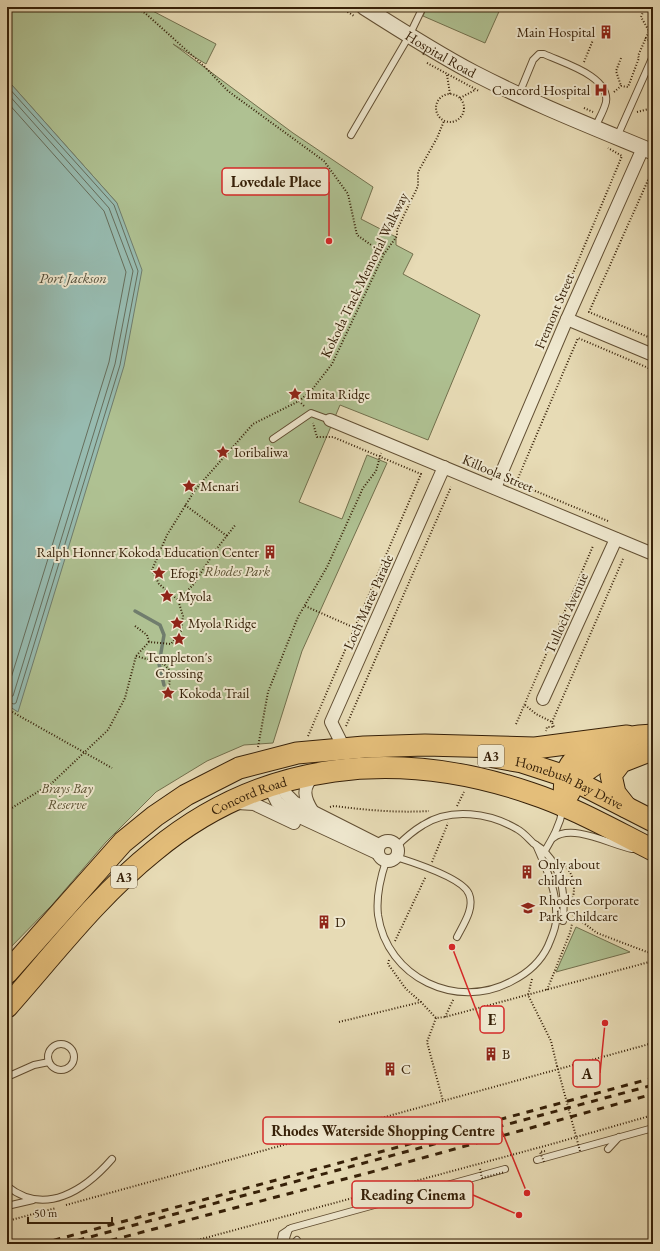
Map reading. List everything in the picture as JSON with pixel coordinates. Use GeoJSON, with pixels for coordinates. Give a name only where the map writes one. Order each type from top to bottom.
{"type":"FeatureCollection","features":[{"type":"Feature","properties":{"kind":"highway"},"geometry":{"type":"LineString","coordinates":[[434,745],[535,748],[627,736]]}},
{"type":"Feature","properties":{"kind":"highway","name":"Concord Road"},"geometry":{"type":"LineString","coordinates":[[7,973],[46,932],[103,864],[140,828],[186,795],[265,754],[297,754],[343,740],[397,745],[434,745]]}},
{"type":"Feature","properties":{"kind":"highway","name":"Homebush Bay Drive"},"geometry":{"type":"LineString","coordinates":[[434,745],[522,762],[570,778],[653,821]]}},
{"type":"Feature","properties":{"kind":"highway"},"geometry":{"type":"LineString","coordinates":[[626,807],[615,793],[612,783],[612,775],[620,762],[649,752]]}},
{"type":"Feature","properties":{"kind":"highway"},"geometry":{"type":"LineString","coordinates":[[265,754],[276,784]]}},
{"type":"Feature","properties":{"kind":"highway","name":"Concord Road"},"geometry":{"type":"LineString","coordinates":[[7,1007],[93,910],[132,870],[182,830],[227,804],[276,784],[317,773],[370,767],[422,770],[460,775],[491,782],[531,793],[563,807]]}},
{"type":"Feature","properties":{"kind":"highway","name":"Homebush Bay Drive"},"geometry":{"type":"LineString","coordinates":[[563,807],[653,850]]}},
{"type":"Feature","properties":{"kind":"main road"},"geometry":{"type":"LineString","coordinates":[[563,807],[570,778],[570,765],[582,754],[605,742],[627,736],[653,734]]}},
{"type":"Feature","properties":{"kind":"main road"},"geometry":{"type":"LineString","coordinates":[[570,778],[605,760],[624,755],[649,752]]}},
{"type":"Feature","properties":{"kind":"street","name":"Hospital Road"},"geometry":{"type":"LineString","coordinates":[[364,7],[409,36],[474,73],[518,95],[648,150]]}},
{"type":"Feature","properties":{"kind":"street","name":"Fremont Street"},"geometry":{"type":"LineString","coordinates":[[496,488],[567,319],[648,150]]}},
{"type":"Feature","properties":{"kind":"street"},"geometry":{"type":"LineString","coordinates":[[567,319],[653,355]]}},
{"type":"Feature","properties":{"kind":"street","name":"Killoola Street"},"geometry":{"type":"LineString","coordinates":[[330,420],[653,554]]}},
{"type":"Feature","properties":{"kind":"street","name":"Loch Maree Parade"},"geometry":{"type":"LineString","coordinates":[[343,740],[331,722],[444,466]]}},
{"type":"Feature","properties":{"kind":"street","name":"Tulloch Avenue"},"geometry":{"type":"LineString","coordinates":[[544,699],[616,539]]}},
{"type":"Feature","properties":{"kind":"street"},"geometry":{"type":"LineString","coordinates":[[313,812],[306,801],[305,791],[306,784],[317,773]]}},
{"type":"Feature","properties":{"kind":"street"},"geometry":{"type":"LineString","coordinates":[[276,784],[289,798],[387,852]]}},
{"type":"Feature","properties":{"kind":"street"},"geometry":{"type":"LineString","coordinates":[[276,784],[277,802],[287,810],[304,820],[387,852]]}},
{"type":"Feature","properties":{"kind":"street"},"geometry":{"type":"LineString","coordinates":[[227,804],[249,803],[307,829],[340,835]]}},
{"type":"Feature","properties":{"kind":"lane"},"geometry":{"type":"LineString","coordinates":[[351,135],[409,36],[423,7]]}},
{"type":"Feature","properties":{"kind":"lane"},"geometry":{"type":"LineString","coordinates":[[518,95],[533,60],[540,54],[544,54],[594,77],[605,90],[605,103],[595,128]]}},
{"type":"Feature","properties":{"kind":"lane"},"geometry":{"type":"LineString","coordinates":[[617,137],[653,56]]}},
{"type":"Feature","properties":{"kind":"lane"},"geometry":{"type":"LineString","coordinates":[[273,439],[310,414],[330,420]]}},
{"type":"Feature","properties":{"kind":"lane"},"geometry":{"type":"LineString","coordinates":[[543,854],[554,838],[563,807]]}},
{"type":"Feature","properties":{"kind":"lane"},"geometry":{"type":"LineString","coordinates":[[543,854],[551,877],[556,921],[545,953],[535,966],[518,978],[494,989],[472,993],[456,992],[431,985],[408,970],[391,950],[383,933],[378,915],[378,896],[387,852],[424,824],[448,816],[474,815],[498,819],[518,829],[536,845],[543,854],[560,876],[564,900],[563,921]]}},
{"type":"Feature","properties":{"kind":"lane"},"geometry":{"type":"LineString","coordinates":[[554,838],[565,833],[583,834],[606,840],[624,847],[653,854]]}},
{"type":"Feature","properties":{"kind":"lane"},"geometry":{"type":"LineString","coordinates":[[387,852],[452,879],[469,894],[470,909],[457,937]]}},
{"type":"Feature","properties":{"kind":"lane"},"geometry":{"type":"LineString","coordinates":[[58,1045],[69,1048],[74,1054],[70,1066],[63,1070],[54,1068],[49,1062],[51,1050],[58,1045]]}},
{"type":"Feature","properties":{"kind":"lane"},"geometry":{"type":"LineString","coordinates":[[7,1077],[34,1065],[49,1062]]}},
{"type":"Feature","properties":{"kind":"lane"},"geometry":{"type":"LineString","coordinates":[[537,1160],[593,1146],[622,1135],[653,1128]]}},
{"type":"Feature","properties":{"kind":"lane"},"geometry":{"type":"LineString","coordinates":[[608,1149],[622,1135]]}},
{"type":"Feature","properties":{"kind":"lane"},"geometry":{"type":"LineString","coordinates":[[7,1206],[36,1200],[63,1197],[79,1190],[92,1180],[112,1159]]}},
{"type":"Feature","properties":{"kind":"lane"},"geometry":{"type":"LineString","coordinates":[[280,1244],[282,1234],[291,1228],[505,1170]]}},
{"type":"Feature","properties":{"kind":"lane"},"geometry":{"type":"LineString","coordinates":[[7,1186],[36,1200]]}},
{"type":"Feature","properties":{"kind":"lane"},"geometry":{"type":"LineString","coordinates":[[287,1244],[286,1235],[291,1228]]}},
{"type":"Feature","properties":{"kind":"path"},"geometry":{"type":"LineString","coordinates":[[133,7],[145,13],[204,66],[228,91],[324,161],[348,194],[357,235],[384,254]]}},
{"type":"Feature","properties":{"kind":"path"},"geometry":{"type":"LineString","coordinates":[[612,93],[621,86],[628,87],[648,31],[641,17],[645,7]]}},
{"type":"Feature","properties":{"kind":"path"},"geometry":{"type":"LineString","coordinates":[[645,38],[653,42]]}},
{"type":"Feature","properties":{"kind":"path"},"geometry":{"type":"LineString","coordinates":[[620,58],[616,72],[621,86]]}},
{"type":"Feature","properties":{"kind":"path"},"geometry":{"type":"LineString","coordinates":[[447,75],[450,94]]}},
{"type":"Feature","properties":{"kind":"path"},"geometry":{"type":"LineString","coordinates":[[460,98],[475,90]]}},
{"type":"Feature","properties":{"kind":"path"},"geometry":{"type":"LineString","coordinates":[[450,94],[460,98],[464,108],[461,118],[452,122],[444,121],[437,115],[436,105],[442,96],[450,94]]}},
{"type":"Feature","properties":{"kind":"path"},"geometry":{"type":"LineString","coordinates":[[636,112],[653,108]]}},
{"type":"Feature","properties":{"kind":"path","name":"Kokoda Track Memorial Walkway"},"geometry":{"type":"LineString","coordinates":[[178,600],[158,584],[152,570],[167,535],[195,490],[253,424],[299,401],[311,391],[332,364],[384,254],[397,236],[398,230],[418,186],[418,172],[437,138],[444,121]]}},
{"type":"Feature","properties":{"kind":"path"},"geometry":{"type":"LineString","coordinates":[[653,169],[589,312],[653,339]]}},
{"type":"Feature","properties":{"kind":"path"},"geometry":{"type":"LineString","coordinates":[[610,522],[516,483],[578,338],[653,370]]}},
{"type":"Feature","properties":{"kind":"path"},"geometry":{"type":"LineString","coordinates":[[307,740],[421,474],[333,437],[317,437],[310,414]]}},
{"type":"Feature","properties":{"kind":"path"},"geometry":{"type":"LineString","coordinates":[[265,754],[268,692],[298,617],[327,567],[363,488],[376,470],[384,442]]}},
{"type":"Feature","properties":{"kind":"path"},"geometry":{"type":"LineString","coordinates":[[343,740],[450,487]]}},
{"type":"Feature","properties":{"kind":"path"},"geometry":{"type":"LineString","coordinates":[[185,505],[227,536]]}},
{"type":"Feature","properties":{"kind":"path"},"geometry":{"type":"LineString","coordinates":[[149,642],[166,645],[171,644],[181,631],[183,616],[178,600],[193,585],[214,551],[236,524]]}},
{"type":"Feature","properties":{"kind":"path"},"geometry":{"type":"LineString","coordinates":[[516,724],[593,546]]}},
{"type":"Feature","properties":{"kind":"path"},"geometry":{"type":"LineString","coordinates":[[547,727],[554,727],[552,722],[623,559]]}},
{"type":"Feature","properties":{"kind":"path"},"geometry":{"type":"LineString","coordinates":[[304,606],[355,628]]}},
{"type":"Feature","properties":{"kind":"path"},"geometry":{"type":"LineString","coordinates":[[135,626],[147,635],[149,642]]}},
{"type":"Feature","properties":{"kind":"path"},"geometry":{"type":"LineString","coordinates":[[7,811],[52,783],[108,730],[124,698],[136,656],[149,642]]}},
{"type":"Feature","properties":{"kind":"path"},"geometry":{"type":"LineString","coordinates":[[136,656],[164,664],[170,671],[169,691]]}},
{"type":"Feature","properties":{"kind":"path"},"geometry":{"type":"LineString","coordinates":[[525,705],[536,714],[552,722]]}},
{"type":"Feature","properties":{"kind":"path"},"geometry":{"type":"LineString","coordinates":[[7,709],[112,768]]}},
{"type":"Feature","properties":{"kind":"path"},"geometry":{"type":"LineString","coordinates":[[327,809],[334,806],[394,813],[431,811],[457,806],[467,788]]}},
{"type":"Feature","properties":{"kind":"path"},"geometry":{"type":"LineString","coordinates":[[421,1002],[406,989],[388,964],[391,950],[429,870],[448,825],[446,807]]}},
{"type":"Feature","properties":{"kind":"path"},"geometry":{"type":"LineString","coordinates":[[7,889],[10,903],[7,912]]}},
{"type":"Feature","properties":{"kind":"path"},"geometry":{"type":"LineString","coordinates":[[573,915],[597,933],[646,952],[653,953]]}},
{"type":"Feature","properties":{"kind":"path"},"geometry":{"type":"LineString","coordinates":[[535,966],[528,995],[551,1041],[580,1151]]}},
{"type":"Feature","properties":{"kind":"path"},"geometry":{"type":"LineString","coordinates":[[445,1017],[456,992]]}},
{"type":"Feature","properties":{"kind":"path"},"geometry":{"type":"LineString","coordinates":[[436,1018],[427,1042],[443,1101]]}},
{"type":"Feature","properties":{"kind":"path"},"geometry":{"type":"LineString","coordinates":[[7,1221],[653,1043]]}},
{"type":"Feature","properties":{"kind":"path"},"geometry":{"type":"LineString","coordinates":[[183,1244],[552,1144],[653,1115]]}},
{"type":"Feature","properties":{"kind":"path"},"geometry":{"type":"LineString","coordinates":[[544,1162],[540,1152],[545,1151]]}},
{"type":"Feature","properties":{"kind":"path"},"geometry":{"type":"LineString","coordinates":[[480,1169],[482,1178],[505,1170]]}},
{"type":"Feature","properties":{"kind":"green space"},"geometry":{"type":"Polygon","coordinates":[[[7,7],[145,7],[216,44],[206,64],[173,44],[293,133],[373,187],[361,219],[396,237],[396,245],[413,254],[403,274],[480,315],[428,440],[340,405],[299,502],[342,519],[367,455],[387,463],[302,651],[273,743],[244,745],[207,761],[156,792],[106,842],[52,905],[7,951],[7,705],[18,711],[117,203],[11,84],[7,82],[7,7]]]}},
{"type":"Feature","properties":{"kind":"green space"},"geometry":{"type":"Polygon","coordinates":[[[427,7],[501,7],[485,43],[423,16],[427,7]]]}},
{"type":"Feature","properties":{"kind":"green space"},"geometry":{"type":"Polygon","coordinates":[[[576,927],[630,952],[556,972],[576,927]]]}},
{"type":"Feature","properties":{"kind":"water","name":"Port Jackson"},"geometry":{"type":"Polygon","coordinates":[[[7,82],[11,84],[117,203],[142,270],[124,366],[18,712],[7,705],[7,82]]]}},
{"type":"Feature","properties":{"kind":"waterway"},"geometry":{"type":"LineString","coordinates":[[135,611],[160,625],[164,635],[159,664],[164,685]]}},
{"type":"Feature","properties":{"kind":"railway"},"geometry":{"type":"LineString","coordinates":[[40,1244],[653,1078]]}},
{"type":"Feature","properties":{"kind":"railway"},"geometry":{"type":"LineString","coordinates":[[64,1244],[653,1085]]}},
{"type":"Feature","properties":{"kind":"railway"},"geometry":{"type":"LineString","coordinates":[[97,1244],[379,1170],[653,1094]]}},
{"type":"Feature","properties":{"kind":"place","name":"Main Hospital"},"geometry":{"type":"Point","coordinates":[606,32]}},
{"type":"Feature","properties":{"kind":"place","name":"Concord Hospital"},"geometry":{"type":"Point","coordinates":[601,90]}},
{"type":"Feature","properties":{"kind":"place","name":"Lovedale Place"},"geometry":{"type":"Point","coordinates":[329,241]}},
{"type":"Feature","properties":{"kind":"place","name":"Imita Ridge"},"geometry":{"type":"Point","coordinates":[295,394]}},
{"type":"Feature","properties":{"kind":"place","name":"Ioribaliwa"},"geometry":{"type":"Point","coordinates":[223,452]}},
{"type":"Feature","properties":{"kind":"place","name":"Menari"},"geometry":{"type":"Point","coordinates":[189,486]}},
{"type":"Feature","properties":{"kind":"place","name":"Ralph Honner Kokoda Education Center"},"geometry":{"type":"Point","coordinates":[270,552]}},
{"type":"Feature","properties":{"kind":"place","name":"Efogi"},"geometry":{"type":"Point","coordinates":[159,573]}},
{"type":"Feature","properties":{"kind":"place","name":"Myola"},"geometry":{"type":"Point","coordinates":[167,596]}},
{"type":"Feature","properties":{"kind":"place","name":"Myola Ridge"},"geometry":{"type":"Point","coordinates":[177,623]}},
{"type":"Feature","properties":{"kind":"place","name":"Templeton's Crossing"},"geometry":{"type":"Point","coordinates":[179,639]}},
{"type":"Feature","properties":{"kind":"place","name":"Kokoda Trail"},"geometry":{"type":"Point","coordinates":[168,693]}},
{"type":"Feature","properties":{"kind":"place","name":"Only about children"},"geometry":{"type":"Point","coordinates":[527,872]}},
{"type":"Feature","properties":{"kind":"place","name":"Rhodes Corporate Park Childcare"},"geometry":{"type":"Point","coordinates":[528,908]}},
{"type":"Feature","properties":{"kind":"place","name":"D"},"geometry":{"type":"Point","coordinates":[324,922]}},
{"type":"Feature","properties":{"kind":"place","name":"E"},"geometry":{"type":"Point","coordinates":[452,947]}},
{"type":"Feature","properties":{"kind":"place","name":"A"},"geometry":{"type":"Point","coordinates":[605,1023]}},
{"type":"Feature","properties":{"kind":"place","name":"B"},"geometry":{"type":"Point","coordinates":[491,1054]}},
{"type":"Feature","properties":{"kind":"place","name":"C"},"geometry":{"type":"Point","coordinates":[390,1069]}},
{"type":"Feature","properties":{"kind":"place","name":"Rhodes Waterside Shopping Centre"},"geometry":{"type":"Point","coordinates":[527,1193]}},
{"type":"Feature","properties":{"kind":"place","name":"Reading Cinema"},"geometry":{"type":"Point","coordinates":[519,1215]}},
{"type":"Feature","properties":{"kind":"park label","name":"Rhodes Park"},"geometry":{"type":"Point","coordinates":[237,571]}},
{"type":"Feature","properties":{"kind":"park label","name":"Brays Bay Reserve"},"geometry":{"type":"Point","coordinates":[67,796]}}]}
